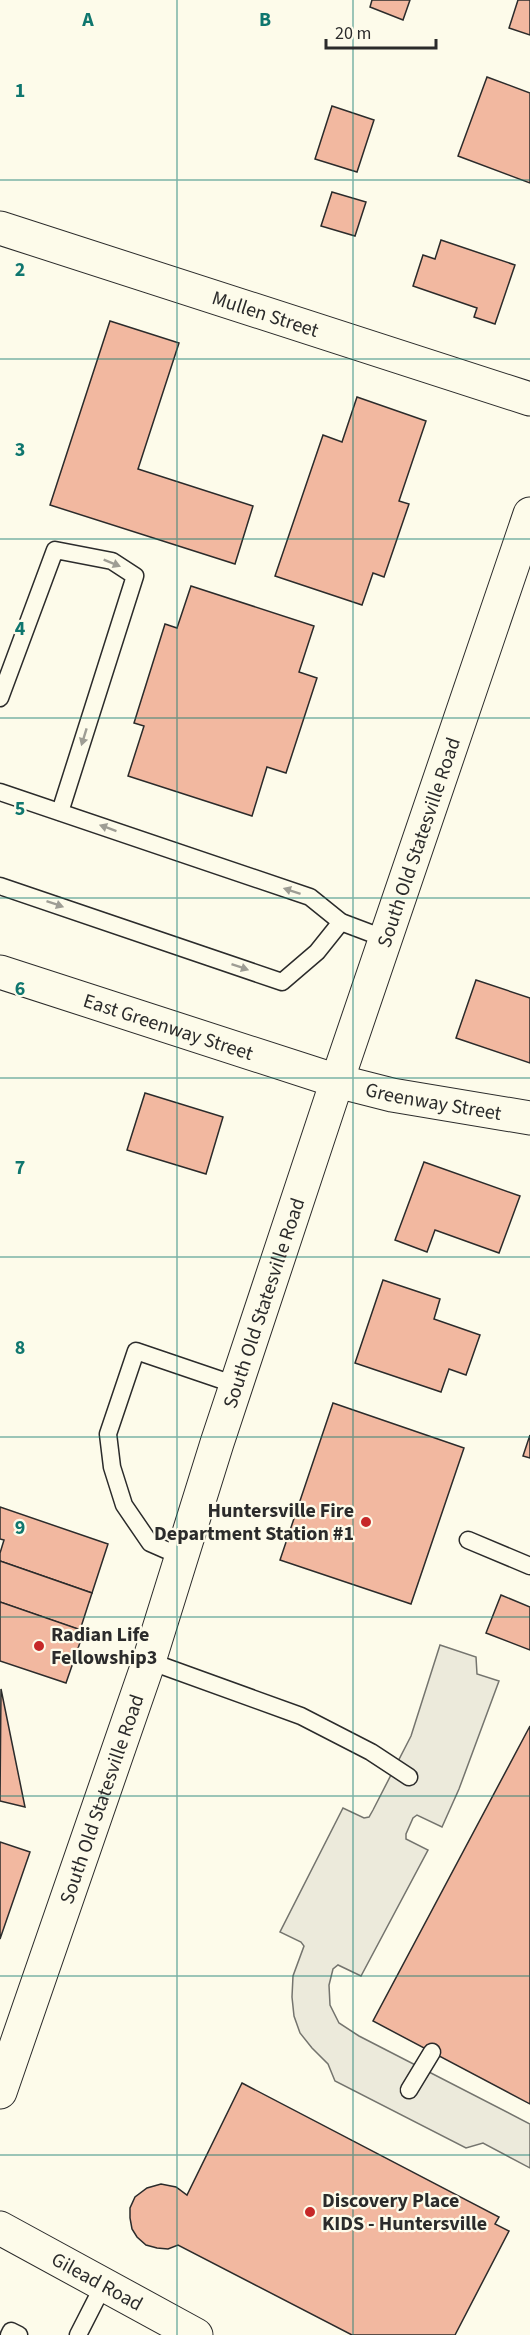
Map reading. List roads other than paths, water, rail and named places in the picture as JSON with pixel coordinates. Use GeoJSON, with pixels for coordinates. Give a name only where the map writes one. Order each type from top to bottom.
{"type":"FeatureCollection","features":[{"type":"Feature","properties":{"kind":"main road","name":"Mullen Street"},"geometry":{"type":"LineString","coordinates":[[0,228],[530,399]]}},
{"type":"Feature","properties":{"kind":"main road","name":"South Old Statesville Road"},"geometry":{"type":"LineString","coordinates":[[0,2092],[149,1661],[236,1385],[530,514]]}},
{"type":"Feature","properties":{"kind":"main road","name":"East Greenway Street"},"geometry":{"type":"LineString","coordinates":[[0,972],[337,1081]]}},
{"type":"Feature","properties":{"kind":"main road","name":"Greenway Street"},"geometry":{"type":"LineString","coordinates":[[337,1081],[392,1095],[530,1118]]}},
{"type":"Feature","properties":{"kind":"main road","name":"Gilead Road"},"geometry":{"type":"LineString","coordinates":[[0,2228],[195,2335]]}},
{"type":"Feature","properties":{"kind":"lane"},"geometry":{"type":"LineString","coordinates":[[0,698],[55,550],[112,561],[135,576],[60,812]]}},
{"type":"Feature","properties":{"kind":"lane"},"geometry":{"type":"LineString","coordinates":[[0,792],[310,897],[341,922],[386,939]]}},
{"type":"Feature","properties":{"kind":"lane"},"geometry":{"type":"LineString","coordinates":[[0,886],[282,982],[317,952],[341,922]]}},
{"type":"Feature","properties":{"kind":"lane"},"geometry":{"type":"LineString","coordinates":[[182,1557],[150,1543],[124,1505],[112,1467],[108,1434],[136,1351],[236,1385]]}},
{"type":"Feature","properties":{"kind":"lane"},"geometry":{"type":"LineString","coordinates":[[468,1540],[530,1566]]}},
{"type":"Feature","properties":{"kind":"lane"},"geometry":{"type":"LineString","coordinates":[[149,1661],[301,1716],[371,1752],[409,1777]]}},
{"type":"Feature","properties":{"kind":"lane"},"geometry":{"type":"LineString","coordinates":[[409,2090],[432,2052]]}},
{"type":"Feature","properties":{"kind":"lane"},"geometry":{"type":"LineString","coordinates":[[78,2335],[104,2284]]}},
{"type":"Feature","properties":{"kind":"lane"},"geometry":{"type":"LineString","coordinates":[[9,2335],[11,2331],[20,2335]]}},
{"type":"Feature","properties":{"kind":"place","name":"Huntersville Fire Department Station #1"},"geometry":{"type":"Point","coordinates":[366,1522]}},
{"type":"Feature","properties":{"kind":"place","name":"Radian Life Fellowship3"},"geometry":{"type":"Point","coordinates":[39,1646]}},
{"type":"Feature","properties":{"kind":"place","name":"Discovery Place KIDS - Huntersville"},"geometry":{"type":"Point","coordinates":[310,2212]}}]}
